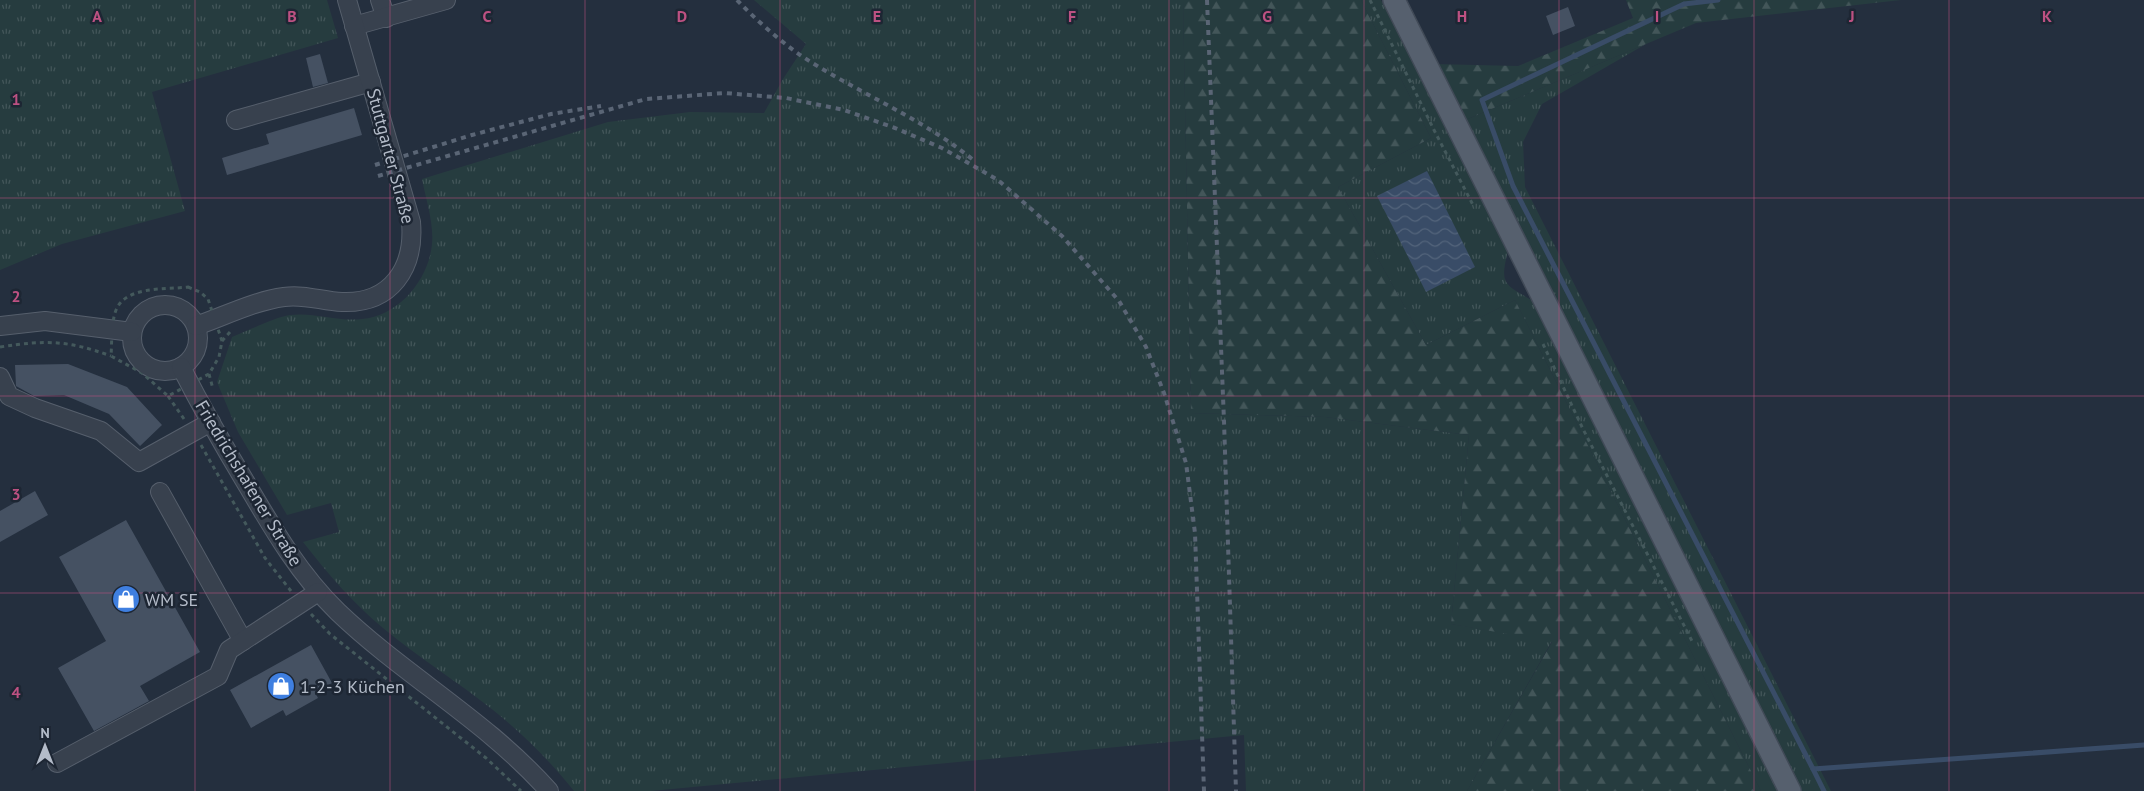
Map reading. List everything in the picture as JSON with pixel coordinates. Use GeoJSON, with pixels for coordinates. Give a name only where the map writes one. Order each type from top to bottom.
{"type":"FeatureCollection","features":[{"type":"Feature","properties":{"kind":"main road"},"geometry":{"type":"LineString","coordinates":[[1394,0],[1790,791]]}},
{"type":"Feature","properties":{"kind":"street","name":"Stuttgarter Straße"},"geometry":{"type":"LineString","coordinates":[[196,326],[245,308],[284,297],[307,296],[340,302],[358,302],[388,289],[401,275],[411,250],[411,222],[347,0]]}},
{"type":"Feature","properties":{"kind":"street"},"geometry":{"type":"LineString","coordinates":[[380,0],[386,18]]}},
{"type":"Feature","properties":{"kind":"street"},"geometry":{"type":"LineString","coordinates":[[354,26],[446,0]]}},
{"type":"Feature","properties":{"kind":"street"},"geometry":{"type":"LineString","coordinates":[[236,120],[371,82]]}},
{"type":"Feature","properties":{"kind":"street"},"geometry":{"type":"LineString","coordinates":[[162,304],[173,305],[183,309],[191,316],[196,326],[199,337],[197,349],[191,359],[182,366],[163,371],[146,365],[134,350],[132,332],[136,322],[143,313],[152,307],[162,304]]}},
{"type":"Feature","properties":{"kind":"street"},"geometry":{"type":"LineString","coordinates":[[0,326],[45,321],[132,332]]}},
{"type":"Feature","properties":{"kind":"street","name":"Friedrichshafener Straße"},"geometry":{"type":"LineString","coordinates":[[182,366],[189,383],[283,546],[318,592],[376,646],[490,733],[528,768],[549,791]]}},
{"type":"Feature","properties":{"kind":"street"},"geometry":{"type":"LineString","coordinates":[[0,377],[9,396],[35,408],[101,431],[139,462],[211,422]]}},
{"type":"Feature","properties":{"kind":"street"},"geometry":{"type":"LineString","coordinates":[[160,492],[243,641]]}},
{"type":"Feature","properties":{"kind":"street"},"geometry":{"type":"LineString","coordinates":[[57,763],[218,676],[229,650],[318,592]]}},
{"type":"Feature","properties":{"kind":"path"},"geometry":{"type":"LineString","coordinates":[[1370,0],[1434,130],[1475,207]]}},
{"type":"Feature","properties":{"kind":"path"},"geometry":{"type":"LineString","coordinates":[[0,347],[34,342],[65,342],[84,346],[111,356],[142,373],[168,396],[189,383],[209,374],[219,357],[222,341],[208,299],[200,292],[188,287],[135,292],[123,299],[115,312],[111,356]]}},
{"type":"Feature","properties":{"kind":"path"},"geometry":{"type":"LineString","coordinates":[[222,341],[232,330]]}},
{"type":"Feature","properties":{"kind":"path"},"geometry":{"type":"LineString","coordinates":[[1543,343],[1583,429],[1696,650]]}},
{"type":"Feature","properties":{"kind":"path"},"geometry":{"type":"LineString","coordinates":[[209,374],[213,390]]}},
{"type":"Feature","properties":{"kind":"green space"},"geometry":{"type":"Polygon","coordinates":[[[0,0],[327,0],[338,38],[152,92],[185,211],[62,244],[0,270],[0,0]]]}},
{"type":"Feature","properties":{"kind":"green space"},"geometry":{"type":"Polygon","coordinates":[[[754,0],[1183,0],[1191,413],[1325,417],[1469,435],[1451,624],[1552,641],[1467,791],[1246,791],[1244,735],[651,791],[574,791],[556,769],[515,729],[480,700],[410,650],[361,609],[341,588],[303,542],[339,532],[331,503],[287,515],[238,432],[217,382],[232,337],[284,316],[299,314],[353,320],[362,319],[388,311],[400,303],[410,294],[418,282],[430,257],[432,228],[422,179],[608,122],[690,112],[764,113],[806,44],[754,0]]]}},
{"type":"Feature","properties":{"kind":"green space"},"geometry":{"type":"Polygon","coordinates":[[[1183,0],[1361,0],[1431,138],[1338,187],[1426,345],[1515,300],[1761,791],[1467,791],[1552,642],[1451,624],[1469,435],[1325,417],[1191,413],[1183,0]]]}},
{"type":"Feature","properties":{"kind":"green space"},"geometry":{"type":"Polygon","coordinates":[[[1361,0],[1381,0],[1508,251],[1504,271],[1507,283],[1510,287],[1533,301],[1780,791],[1761,791],[1515,300],[1426,345],[1338,187],[1431,138],[1361,0]]]}},
{"type":"Feature","properties":{"kind":"green space"},"geometry":{"type":"Polygon","coordinates":[[[1626,0],[1901,0],[1696,23],[1463,121],[1433,64],[1518,66],[1633,18],[1626,0]]]}},
{"type":"Feature","properties":{"kind":"green space"},"geometry":{"type":"Polygon","coordinates":[[[1646,44],[1542,104],[1523,142],[1525,187],[1831,791],[1801,791],[1463,121],[1646,44]]]}},
{"type":"Feature","properties":{"kind":"water"},"geometry":{"type":"Polygon","coordinates":[[[1427,171],[1475,267],[1426,292],[1377,196],[1427,171]]]}},
{"type":"Feature","properties":{"kind":"building"},"geometry":{"type":"Polygon","coordinates":[[[1568,7],[1575,26],[1553,35],[1546,16],[1568,7]]]}},
{"type":"Feature","properties":{"kind":"building"},"geometry":{"type":"Polygon","coordinates":[[[320,54],[328,83],[313,87],[306,58],[320,54]]]}},
{"type":"Feature","properties":{"kind":"building"},"geometry":{"type":"Polygon","coordinates":[[[354,108],[362,135],[227,175],[222,158],[269,144],[266,134],[354,108]]]}},
{"type":"Feature","properties":{"kind":"building"},"geometry":{"type":"Polygon","coordinates":[[[68,364],[127,387],[162,425],[140,446],[109,414],[64,395],[34,396],[16,386],[15,365],[68,364]]]}},
{"type":"Feature","properties":{"kind":"building"},"geometry":{"type":"Polygon","coordinates":[[[35,491],[48,515],[0,542],[0,511],[35,491]]]}},
{"type":"Feature","properties":{"kind":"building","name":"WM SE"},"geometry":{"type":"Polygon","coordinates":[[[126,520],[200,652],[140,686],[149,701],[94,731],[58,668],[106,641],[59,557],[126,520]]]}},
{"type":"Feature","properties":{"kind":"building","name":"1-2-3 Küchen"},"geometry":{"type":"Polygon","coordinates":[[[311,645],[332,683],[315,692],[318,698],[286,716],[283,710],[251,728],[230,690],[311,645]]]}},
{"type":"Feature","properties":{"kind":"waterway"},"geometry":{"type":"LineString","coordinates":[[1718,0],[1684,4],[1482,100],[1513,186],[1813,769],[2144,745]]}},
{"type":"Feature","properties":{"kind":"waterway"},"geometry":{"type":"LineString","coordinates":[[1813,769],[1824,791]]}},
{"type":"Feature","properties":{"kind":"railway"},"geometry":{"type":"LineString","coordinates":[[737,0],[767,29],[800,55],[931,130],[972,159]]}},
{"type":"Feature","properties":{"kind":"railway"},"geometry":{"type":"LineString","coordinates":[[1207,0],[1224,421],[1236,791]]}},
{"type":"Feature","properties":{"kind":"railway"},"geometry":{"type":"LineString","coordinates":[[378,176],[646,99],[725,93],[786,98],[844,110],[895,128],[942,148],[998,180],[1062,236],[1119,301],[1146,347],[1164,393],[1186,463],[1195,533],[1204,791]]}},
{"type":"Feature","properties":{"kind":"railway"},"geometry":{"type":"LineString","coordinates":[[375,165],[472,135],[551,114],[601,106]]}},
{"type":"Feature","properties":{"kind":"place","name":"WM SE"},"geometry":{"type":"Point","coordinates":[126,599]}},
{"type":"Feature","properties":{"kind":"place","name":"1-2-3 Küchen"},"geometry":{"type":"Point","coordinates":[281,686]}}]}
